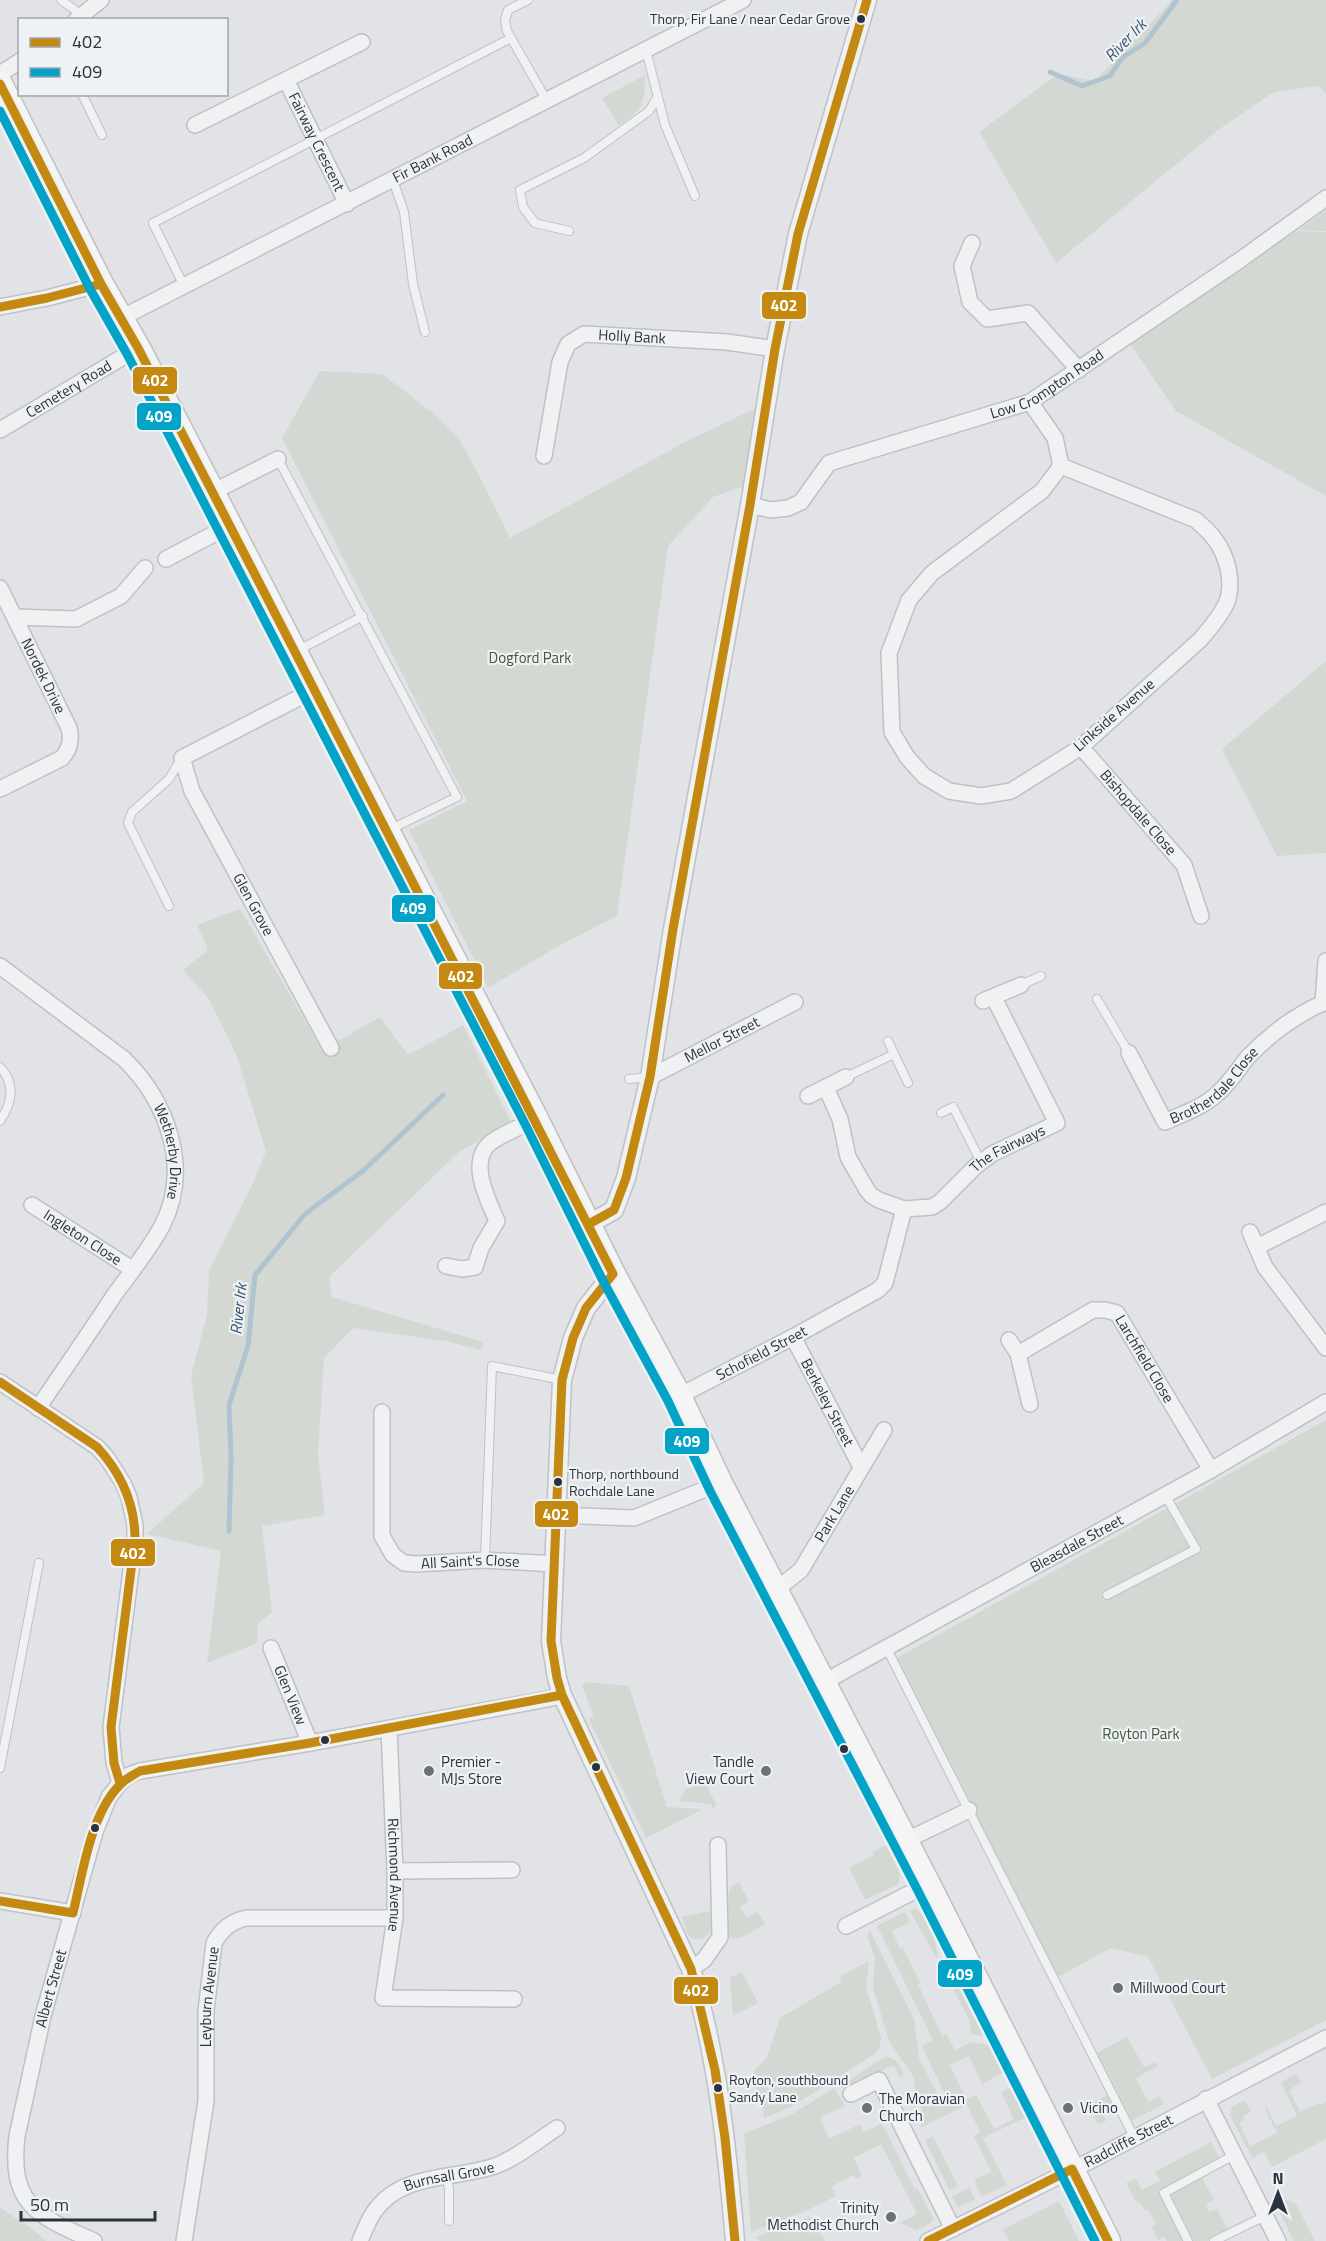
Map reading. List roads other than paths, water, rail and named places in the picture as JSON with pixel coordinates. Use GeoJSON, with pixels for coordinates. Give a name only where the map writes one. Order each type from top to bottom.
{"type":"FeatureCollection","features":[{"type":"Feature","properties":{"kind":"main road"},"geometry":{"type":"LineString","coordinates":[[0,84],[6,110],[138,348],[536,1119],[613,1274],[679,1396],[722,1485],[928,1884],[1108,2241]]}},
{"type":"Feature","properties":{"kind":"street"},"geometry":{"type":"LineString","coordinates":[[79,17],[101,0]]}},
{"type":"Feature","properties":{"kind":"street","name":"Fir Bank Road"},"geometry":{"type":"LineString","coordinates":[[121,318],[743,0]]}},
{"type":"Feature","properties":{"kind":"street"},"geometry":{"type":"LineString","coordinates":[[589,1224],[615,1210],[626,1178],[650,1077],[673,929],[750,505],[775,349],[798,234],[867,0]]}},
{"type":"Feature","properties":{"kind":"street","name":"Fairway Crescent"},"geometry":{"type":"LineString","coordinates":[[195,125],[362,42]]}},
{"type":"Feature","properties":{"kind":"street"},"geometry":{"type":"LineString","coordinates":[[0,74],[18,62]]}},
{"type":"Feature","properties":{"kind":"street","name":"Fairway Crescent"},"geometry":{"type":"LineString","coordinates":[[286,80],[347,204]]}},
{"type":"Feature","properties":{"kind":"street","name":"Low Crompton Road"},"geometry":{"type":"LineString","coordinates":[[750,505],[771,510],[788,508],[801,502],[829,463],[1030,402],[1326,198]]}},
{"type":"Feature","properties":{"kind":"street"},"geometry":{"type":"LineString","coordinates":[[972,243],[962,266],[970,302],[987,319],[1028,313],[1079,370]]}},
{"type":"Feature","properties":{"kind":"street"},"geometry":{"type":"LineString","coordinates":[[0,307],[101,284]]}},
{"type":"Feature","properties":{"kind":"street","name":"Holly Bank"},"geometry":{"type":"LineString","coordinates":[[544,456],[560,362],[568,344],[584,334],[728,342],[775,349]]}},
{"type":"Feature","properties":{"kind":"street","name":"Cemetery Road"},"geometry":{"type":"LineString","coordinates":[[0,430],[138,348]]}},
{"type":"Feature","properties":{"kind":"street"},"geometry":{"type":"LineString","coordinates":[[1030,402],[1055,438],[1061,466]]}},
{"type":"Feature","properties":{"kind":"street"},"geometry":{"type":"LineString","coordinates":[[211,493],[278,459]]}},
{"type":"Feature","properties":{"kind":"street","name":"Linkside Avenue"},"geometry":{"type":"LineString","coordinates":[[1061,466],[1196,520],[1214,537],[1225,557],[1230,580],[1227,602],[1201,639],[1082,747],[1011,791],[981,796],[950,791],[924,776],[907,757],[892,732],[889,653],[909,600],[932,573],[1042,491],[1061,466]]}},
{"type":"Feature","properties":{"kind":"street"},"geometry":{"type":"LineString","coordinates":[[166,559],[229,526]]}},
{"type":"Feature","properties":{"kind":"street"},"geometry":{"type":"LineString","coordinates":[[15,617],[76,619],[121,596],[145,568]]}},
{"type":"Feature","properties":{"kind":"street","name":"Nordek Drive"},"geometry":{"type":"LineString","coordinates":[[0,588],[69,728],[70,747],[56,761],[0,789]]}},
{"type":"Feature","properties":{"kind":"street"},"geometry":{"type":"LineString","coordinates":[[182,758],[314,690]]}},
{"type":"Feature","properties":{"kind":"street","name":"Bishopdale Close"},"geometry":{"type":"LineString","coordinates":[[1082,747],[1184,865],[1201,916]]}},
{"type":"Feature","properties":{"kind":"street","name":"Glen Grove"},"geometry":{"type":"LineString","coordinates":[[182,758],[192,791],[331,1048]]}},
{"type":"Feature","properties":{"kind":"street"},"geometry":{"type":"LineString","coordinates":[[1325,1004],[1326,961]]}},
{"type":"Feature","properties":{"kind":"street","name":"Wetherby Drive"},"geometry":{"type":"LineString","coordinates":[[0,966],[124,1059],[148,1085],[165,1116],[173,1151],[171,1198],[162,1225],[38,1408]]}},
{"type":"Feature","properties":{"kind":"street","name":"The Fairways"},"geometry":{"type":"LineString","coordinates":[[826,1088],[840,1119],[848,1157],[872,1196],[904,1209],[932,1207],[992,1154],[1058,1123],[988,999],[1021,985]]}},
{"type":"Feature","properties":{"kind":"street","name":"Mellor Street"},"geometry":{"type":"LineString","coordinates":[[650,1077],[795,1002]]}},
{"type":"Feature","properties":{"kind":"street","name":"Brotherdale Close"},"geometry":{"type":"LineString","coordinates":[[1129,1053],[1165,1122],[1218,1094],[1265,1041],[1295,1017],[1325,1004]]}},
{"type":"Feature","properties":{"kind":"street"},"geometry":{"type":"LineString","coordinates":[[808,1096],[846,1077]]}},
{"type":"Feature","properties":{"kind":"street"},"geometry":{"type":"LineString","coordinates":[[446,1266],[462,1269],[475,1267],[481,1248],[497,1221],[483,1188],[480,1159],[488,1145],[536,1119]]}},
{"type":"Feature","properties":{"kind":"street","name":"Ingleton Close"},"geometry":{"type":"LineString","coordinates":[[32,1205],[132,1269]]}},
{"type":"Feature","properties":{"kind":"street","name":"Schofield Street"},"geometry":{"type":"LineString","coordinates":[[679,1396],[878,1290],[885,1282],[904,1209]]}},
{"type":"Feature","properties":{"kind":"street"},"geometry":{"type":"LineString","coordinates":[[1257,1247],[1326,1212]]}},
{"type":"Feature","properties":{"kind":"street"},"geometry":{"type":"LineString","coordinates":[[1250,1232],[1265,1267],[1326,1348]]}},
{"type":"Feature","properties":{"kind":"street"},"geometry":{"type":"LineString","coordinates":[[613,1274],[586,1308],[573,1338],[562,1380],[552,1641],[557,1678],[562,1695],[692,1969],[714,2058],[725,2132],[735,2241]]}},
{"type":"Feature","properties":{"kind":"street","name":"Larchfield Close"},"geometry":{"type":"LineString","coordinates":[[1018,1354],[1093,1310],[1117,1313],[1211,1470]]}},
{"type":"Feature","properties":{"kind":"street","name":"Berkeley Street"},"geometry":{"type":"LineString","coordinates":[[793,1337],[861,1467]]}},
{"type":"Feature","properties":{"kind":"street"},"geometry":{"type":"LineString","coordinates":[[1010,1340],[1018,1354],[1030,1404]]}},
{"type":"Feature","properties":{"kind":"street"},"geometry":{"type":"LineString","coordinates":[[0,1382],[97,1448],[107,1458],[123,1483],[133,1511],[134,1546],[111,1727],[114,1763],[120,1783],[129,1775],[140,1771],[389,1729],[562,1695]]}},
{"type":"Feature","properties":{"kind":"street","name":"Bleasdale Street"},"geometry":{"type":"LineString","coordinates":[[824,1682],[1211,1470],[1326,1402]]}},
{"type":"Feature","properties":{"kind":"street","name":"All Saint's Close"},"geometry":{"type":"LineString","coordinates":[[382,1412],[382,1536],[393,1555],[404,1563],[485,1560],[554,1564]]}},
{"type":"Feature","properties":{"kind":"street","name":"Park Lane"},"geometry":{"type":"LineString","coordinates":[[777,1589],[801,1570],[884,1430]]}},
{"type":"Feature","properties":{"kind":"street"},"geometry":{"type":"LineString","coordinates":[[557,1515],[634,1518],[703,1490]]}},
{"type":"Feature","properties":{"kind":"street","name":"Glen View"},"geometry":{"type":"LineString","coordinates":[[271,1648],[310,1743]]}},
{"type":"Feature","properties":{"kind":"street","name":"Richmond Avenue"},"geometry":{"type":"LineString","coordinates":[[389,1729],[395,1918],[383,1998],[514,1999]]}},
{"type":"Feature","properties":{"kind":"street","name":"Albert Street"},"geometry":{"type":"LineString","coordinates":[[94,2241],[40,2215],[27,2200],[16,2173],[15,2155],[43,2016],[101,1814],[120,1783]]}},
{"type":"Feature","properties":{"kind":"street"},"geometry":{"type":"LineString","coordinates":[[905,1841],[969,1810]]}},
{"type":"Feature","properties":{"kind":"street"},"geometry":{"type":"LineString","coordinates":[[692,1969],[704,1960],[720,1937],[718,1845]]}},
{"type":"Feature","properties":{"kind":"street"},"geometry":{"type":"LineString","coordinates":[[395,1870],[512,1870]]}},
{"type":"Feature","properties":{"kind":"street"},"geometry":{"type":"LineString","coordinates":[[846,1926],[928,1884]]}},
{"type":"Feature","properties":{"kind":"street"},"geometry":{"type":"LineString","coordinates":[[0,1901],[73,1913]]}},
{"type":"Feature","properties":{"kind":"street","name":"Leyburn Avenue"},"geometry":{"type":"LineString","coordinates":[[184,2241],[206,2101],[206,2011],[214,1943],[218,1935],[230,1924],[247,1918],[395,1918]]}},
{"type":"Feature","properties":{"kind":"street","name":"Radcliffe Street"},"geometry":{"type":"LineString","coordinates":[[928,2241],[1326,2038]]}},
{"type":"Feature","properties":{"kind":"street"},"geometry":{"type":"LineString","coordinates":[[851,2094],[879,2080],[953,2229]]}},
{"type":"Feature","properties":{"kind":"street"},"geometry":{"type":"LineString","coordinates":[[1206,2099],[1278,2241]]}},
{"type":"Feature","properties":{"kind":"street","name":"Burnsall Grove"},"geometry":{"type":"LineString","coordinates":[[360,2241],[373,2213],[394,2192],[414,2183],[494,2166],[506,2161],[558,2128]]}},
{"type":"Feature","properties":{"kind":"lane"},"geometry":{"type":"LineString","coordinates":[[60,0],[79,17]]}},
{"type":"Feature","properties":{"kind":"lane"},"geometry":{"type":"LineString","coordinates":[[528,0],[508,10],[505,20],[511,38],[547,101]]}},
{"type":"Feature","properties":{"kind":"lane"},"geometry":{"type":"LineString","coordinates":[[184,286],[153,224],[511,38]]}},
{"type":"Feature","properties":{"kind":"lane"},"geometry":{"type":"LineString","coordinates":[[646,50],[665,125],[695,196]]}},
{"type":"Feature","properties":{"kind":"lane"},"geometry":{"type":"LineString","coordinates":[[83,96],[102,135]]}},
{"type":"Feature","properties":{"kind":"lane"},"geometry":{"type":"LineString","coordinates":[[569,231],[535,223],[523,207],[520,190],[584,158],[649,111],[657,98]]}},
{"type":"Feature","properties":{"kind":"lane"},"geometry":{"type":"LineString","coordinates":[[393,180],[404,212],[413,284],[425,332]]}},
{"type":"Feature","properties":{"kind":"lane"},"geometry":{"type":"LineString","coordinates":[[278,459],[363,616],[457,798],[386,831]]}},
{"type":"Feature","properties":{"kind":"lane"},"geometry":{"type":"LineString","coordinates":[[295,652],[363,616]]}},
{"type":"Feature","properties":{"kind":"lane"},"geometry":{"type":"LineString","coordinates":[[169,906],[128,823],[132,812],[169,778],[182,758]]}},
{"type":"Feature","properties":{"kind":"lane"},"geometry":{"type":"LineString","coordinates":[[1021,985],[1041,976]]}},
{"type":"Feature","properties":{"kind":"lane"},"geometry":{"type":"LineString","coordinates":[[1097,999],[1129,1053]]}},
{"type":"Feature","properties":{"kind":"lane"},"geometry":{"type":"LineString","coordinates":[[888,1041],[908,1083]]}},
{"type":"Feature","properties":{"kind":"lane"},"geometry":{"type":"LineString","coordinates":[[846,1077],[894,1054]]}},
{"type":"Feature","properties":{"kind":"lane"},"geometry":{"type":"LineString","coordinates":[[0,1067],[8,1077],[11,1096],[9,1106],[0,1121]]}},
{"type":"Feature","properties":{"kind":"lane"},"geometry":{"type":"LineString","coordinates":[[629,1079],[650,1077]]}},
{"type":"Feature","properties":{"kind":"lane"},"geometry":{"type":"LineString","coordinates":[[941,1113],[953,1107],[981,1162]]}},
{"type":"Feature","properties":{"kind":"lane"},"geometry":{"type":"LineString","coordinates":[[485,1560],[492,1366],[562,1380]]}},
{"type":"Feature","properties":{"kind":"lane"},"geometry":{"type":"LineString","coordinates":[[1107,1595],[1196,1549],[1165,1495]]}},
{"type":"Feature","properties":{"kind":"lane"},"geometry":{"type":"LineString","coordinates":[[0,1768],[39,1563]]}},
{"type":"Feature","properties":{"kind":"lane"},"geometry":{"type":"LineString","coordinates":[[886,1647],[1134,2137]]}},
{"type":"Feature","properties":{"kind":"lane"},"geometry":{"type":"LineString","coordinates":[[1188,2241],[1164,2193],[1234,2155]]}},
{"type":"Feature","properties":{"kind":"lane"},"geometry":{"type":"LineString","coordinates":[[446,2176],[449,2188],[449,2221]]}},
{"type":"Feature","properties":{"kind":"lane"},"geometry":{"type":"LineString","coordinates":[[1214,2241],[1265,2216]]}},
{"type":"Feature","properties":{"kind":"waterway","name":"River Irk"},"geometry":{"type":"LineString","coordinates":[[1050,72],[1082,86],[1110,76],[1122,58],[1145,43],[1177,0]]}},
{"type":"Feature","properties":{"kind":"waterway","name":"River Irk"},"geometry":{"type":"LineString","coordinates":[[229,1531],[231,1458],[229,1405],[248,1346],[255,1275],[305,1214],[364,1170],[443,1095]]}},
{"type":"Feature","properties":{"kind":"place","name":"Thorp, Fir Lane / near Cedar Grove"},"geometry":{"type":"Point","coordinates":[861,19]}},
{"type":"Feature","properties":{"kind":"place","name":"Thorp, northbound Rochdale Lane"},"geometry":{"type":"Point","coordinates":[558,1482]}},
{"type":"Feature","properties":{"kind":"place","name":"Premier - MJs Store"},"geometry":{"type":"Point","coordinates":[429,1771]}},
{"type":"Feature","properties":{"kind":"place","name":"Tandle View Court"},"geometry":{"type":"Point","coordinates":[766,1771]}},
{"type":"Feature","properties":{"kind":"place","name":"Millwood Court"},"geometry":{"type":"Point","coordinates":[1118,1988]}},
{"type":"Feature","properties":{"kind":"place","name":"Royton, southbound Sandy Lane"},"geometry":{"type":"Point","coordinates":[718,2088]}},
{"type":"Feature","properties":{"kind":"place","name":"The Moravian Church"},"geometry":{"type":"Point","coordinates":[867,2108]}},
{"type":"Feature","properties":{"kind":"place","name":"Vicino"},"geometry":{"type":"Point","coordinates":[1068,2108]}},
{"type":"Feature","properties":{"kind":"place","name":"Trinity Methodist Church"},"geometry":{"type":"Point","coordinates":[891,2217]}},
{"type":"Feature","properties":{"kind":"park label","name":"Dogford Park"},"geometry":{"type":"Point","coordinates":[530,658]}},
{"type":"Feature","properties":{"kind":"park label","name":"Royton Park"},"geometry":{"type":"Point","coordinates":[1141,1734]}}]}
